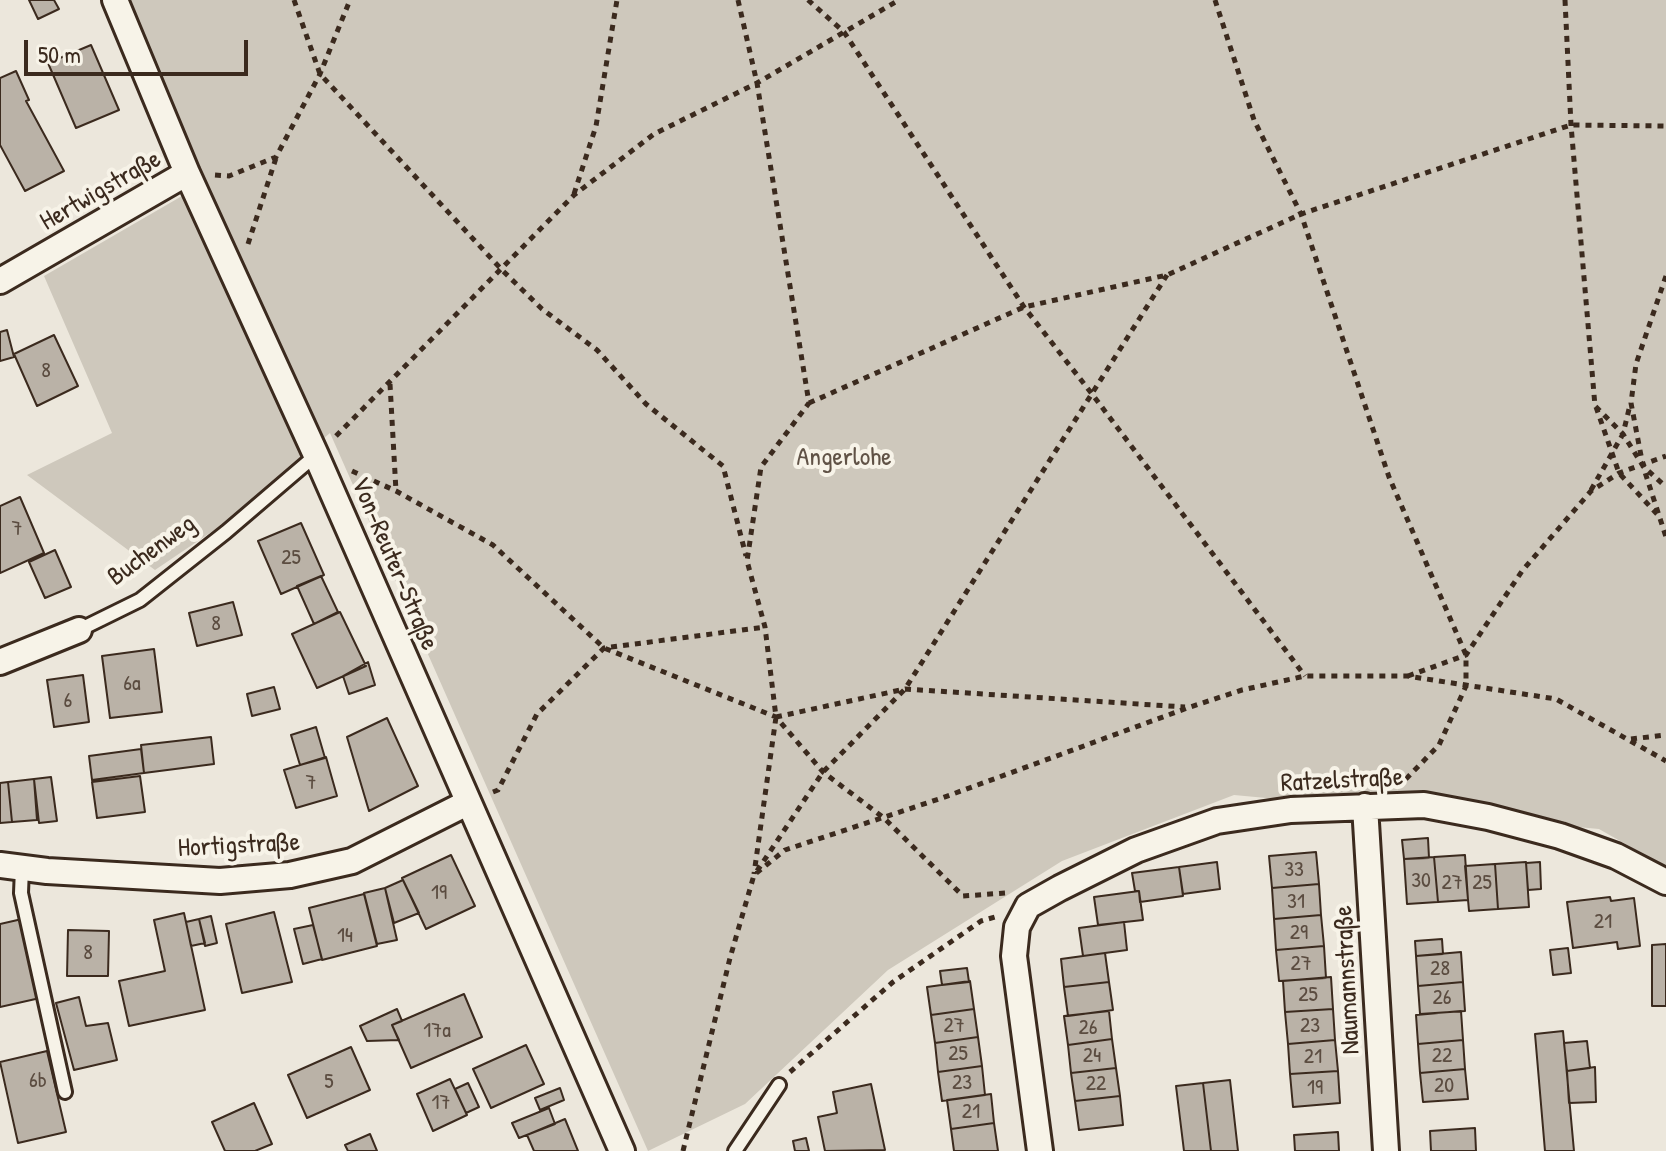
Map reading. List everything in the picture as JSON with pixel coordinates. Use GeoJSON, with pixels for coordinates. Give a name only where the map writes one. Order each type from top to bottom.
{"type":"FeatureCollection","features":[{"type":"Feature","properties":{"kind":"street","name":"Von-Reuter-Straße"},"geometry":{"type":"LineString","coordinates":[[115,0],[187,173],[316,455],[622,1151]]}},
{"type":"Feature","properties":{"kind":"street","name":"Hertwigstraße"},"geometry":{"type":"LineString","coordinates":[[0,281],[187,173]]}},
{"type":"Feature","properties":{"kind":"street","name":"Buchenweg"},"geometry":{"type":"LineString","coordinates":[[0,662],[79,630]]}},
{"type":"Feature","properties":{"kind":"street","name":"Hortigstraße"},"geometry":{"type":"LineString","coordinates":[[11,866],[220,881],[290,875],[352,861],[467,803]]}},
{"type":"Feature","properties":{"kind":"street","name":"Ratzelstraße"},"geometry":{"type":"LineString","coordinates":[[1028,906],[1136,850],[1217,821],[1291,810],[1365,806],[1424,805],[1488,817],[1560,836],[1616,856],[1666,882]]}},
{"type":"Feature","properties":{"kind":"street","name":"Naumannstraße"},"geometry":{"type":"LineString","coordinates":[[1365,806],[1386,1151]]}},
{"type":"Feature","properties":{"kind":"street"},"geometry":{"type":"LineString","coordinates":[[1028,906],[1017,927],[1014,956],[1040,1151]]}},
{"type":"Feature","properties":{"kind":"lane","name":"Buchenweg"},"geometry":{"type":"LineString","coordinates":[[79,630],[140,600],[316,455]]}},
{"type":"Feature","properties":{"kind":"lane"},"geometry":{"type":"LineString","coordinates":[[11,866],[21,893],[65,1092]]}},
{"type":"Feature","properties":{"kind":"lane"},"geometry":{"type":"LineString","coordinates":[[735,1151],[779,1085]]}},
{"type":"Feature","properties":{"kind":"path"},"geometry":{"type":"LineString","coordinates":[[294,0],[320,74],[542,309],[597,350],[646,404],[723,466],[765,627],[776,717],[754,875],[730,958],[683,1151]]}},
{"type":"Feature","properties":{"kind":"path"},"geometry":{"type":"LineString","coordinates":[[236,281],[276,157],[320,74],[350,0]]}},
{"type":"Feature","properties":{"kind":"path"},"geometry":{"type":"LineString","coordinates":[[574,195],[596,126],[617,0]]}},
{"type":"Feature","properties":{"kind":"path"},"geometry":{"type":"LineString","coordinates":[[738,0],[757,83],[809,403]]}},
{"type":"Feature","properties":{"kind":"path"},"geometry":{"type":"LineString","coordinates":[[808,0],[844,32],[1024,307],[1305,676]]}},
{"type":"Feature","properties":{"kind":"path"},"geometry":{"type":"LineString","coordinates":[[899,0],[757,83],[654,134],[574,195],[390,384],[316,455],[396,491],[493,545],[604,648],[776,717],[823,772],[884,818],[963,896],[1060,888]]}},
{"type":"Feature","properties":{"kind":"path"},"geometry":{"type":"LineString","coordinates":[[1215,0],[1254,120],[1301,214],[1389,477],[1466,655],[1466,686],[1439,745],[1406,777],[1397,805]]}},
{"type":"Feature","properties":{"kind":"path"},"geometry":{"type":"LineString","coordinates":[[1565,0],[1571,125],[1595,406],[1619,473],[1661,518]]}},
{"type":"Feature","properties":{"kind":"path"},"geometry":{"type":"LineString","coordinates":[[747,561],[761,467],[809,403],[1024,307],[1167,275],[1301,214],[1571,125],[1666,126]]}},
{"type":"Feature","properties":{"kind":"path"},"geometry":{"type":"LineString","coordinates":[[187,173],[229,176],[276,157]]}},
{"type":"Feature","properties":{"kind":"path"},"geometry":{"type":"LineString","coordinates":[[754,875],[823,772],[905,689],[1167,275]]}},
{"type":"Feature","properties":{"kind":"path"},"geometry":{"type":"LineString","coordinates":[[1407,676],[1466,655],[1522,571],[1591,491],[1623,434],[1636,364],[1666,276]]}},
{"type":"Feature","properties":{"kind":"path"},"geometry":{"type":"LineString","coordinates":[[390,384],[396,491]]}},
{"type":"Feature","properties":{"kind":"path"},"geometry":{"type":"LineString","coordinates":[[1631,403],[1643,466],[1666,537]]}},
{"type":"Feature","properties":{"kind":"path"},"geometry":{"type":"LineString","coordinates":[[1595,406],[1623,434],[1643,466],[1666,487]]}},
{"type":"Feature","properties":{"kind":"path"},"geometry":{"type":"LineString","coordinates":[[1591,491],[1619,473],[1666,456]]}},
{"type":"Feature","properties":{"kind":"path"},"geometry":{"type":"LineString","coordinates":[[467,803],[498,790],[537,714],[604,648],[765,627]]}},
{"type":"Feature","properties":{"kind":"path"},"geometry":{"type":"LineString","coordinates":[[754,875],[785,850],[884,818],[1190,707],[1242,690],[1305,676],[1407,676],[1556,699],[1666,761]]}},
{"type":"Feature","properties":{"kind":"path"},"geometry":{"type":"LineString","coordinates":[[776,717],[905,689],[1190,707]]}},
{"type":"Feature","properties":{"kind":"path"},"geometry":{"type":"LineString","coordinates":[[1631,739],[1666,735]]}},
{"type":"Feature","properties":{"kind":"path"},"geometry":{"type":"LineString","coordinates":[[779,1085],[807,1055],[893,982],[981,921],[1028,906]]}},
{"type":"Feature","properties":{"kind":"green space","name":"Angerlohe"},"geometry":{"type":"Polygon","coordinates":[[[127,0],[1666,0],[1666,867],[1599,829],[1234,795],[1062,861],[888,970],[745,1104],[648,1151],[330,433],[229,520],[155,570],[27,475],[112,433],[44,276],[182,196],[127,0]]]}},
{"type":"Feature","properties":{"kind":"building"},"geometry":{"type":"Polygon","coordinates":[[[29,0],[54,0],[59,9],[38,19],[29,0]]]}},
{"type":"Feature","properties":{"kind":"building"},"geometry":{"type":"Polygon","coordinates":[[[91,45],[119,110],[76,128],[48,63],[91,45]]]}},
{"type":"Feature","properties":{"kind":"building"},"geometry":{"type":"Polygon","coordinates":[[[16,71],[29,100],[26,101],[64,171],[25,191],[0,145],[0,78],[16,71]]]}},
{"type":"Feature","properties":{"kind":"building"},"geometry":{"type":"Polygon","coordinates":[[[7,330],[14,357],[0,361],[0,332],[7,330]]]}},
{"type":"Feature","properties":{"kind":"building"},"geometry":{"type":"Polygon","coordinates":[[[54,335],[78,386],[37,406],[14,354],[54,335]]]}},
{"type":"Feature","properties":{"kind":"building"},"geometry":{"type":"Polygon","coordinates":[[[20,497],[44,553],[0,573],[0,506],[20,497]]]}},
{"type":"Feature","properties":{"kind":"building"},"geometry":{"type":"Polygon","coordinates":[[[301,523],[324,575],[281,594],[258,541],[301,523]]]}},
{"type":"Feature","properties":{"kind":"building"},"geometry":{"type":"Polygon","coordinates":[[[55,550],[71,587],[45,598],[29,562],[55,550]]]}},
{"type":"Feature","properties":{"kind":"building"},"geometry":{"type":"Polygon","coordinates":[[[321,576],[338,612],[314,624],[297,586],[321,576]]]}},
{"type":"Feature","properties":{"kind":"building"},"geometry":{"type":"Polygon","coordinates":[[[233,602],[242,635],[197,646],[189,613],[233,602]]]}},
{"type":"Feature","properties":{"kind":"building"},"geometry":{"type":"Polygon","coordinates":[[[340,612],[366,666],[317,688],[292,634],[340,612]]]}},
{"type":"Feature","properties":{"kind":"building"},"geometry":{"type":"Polygon","coordinates":[[[154,649],[162,712],[110,718],[102,656],[154,649]]]}},
{"type":"Feature","properties":{"kind":"building"},"geometry":{"type":"Polygon","coordinates":[[[368,662],[375,685],[349,694],[343,676],[368,662]]]}},
{"type":"Feature","properties":{"kind":"building"},"geometry":{"type":"Polygon","coordinates":[[[83,675],[89,722],[54,727],[47,680],[83,675]]]}},
{"type":"Feature","properties":{"kind":"building"},"geometry":{"type":"Polygon","coordinates":[[[274,687],[280,709],[252,716],[247,694],[274,687]]]}},
{"type":"Feature","properties":{"kind":"building"},"geometry":{"type":"Polygon","coordinates":[[[387,718],[418,786],[369,811],[347,737],[387,718]]]}},
{"type":"Feature","properties":{"kind":"building"},"geometry":{"type":"Polygon","coordinates":[[[316,727],[325,758],[300,765],[291,735],[316,727]]]}},
{"type":"Feature","properties":{"kind":"building"},"geometry":{"type":"Polygon","coordinates":[[[211,737],[214,764],[144,773],[141,745],[211,737]]]}},
{"type":"Feature","properties":{"kind":"building"},"geometry":{"type":"Polygon","coordinates":[[[141,749],[144,773],[92,780],[89,756],[141,749]]]}},
{"type":"Feature","properties":{"kind":"building"},"geometry":{"type":"Polygon","coordinates":[[[326,757],[337,796],[296,808],[284,770],[326,757]]]}},
{"type":"Feature","properties":{"kind":"building"},"geometry":{"type":"Polygon","coordinates":[[[140,776],[145,812],[97,818],[92,782],[140,776]]]}},
{"type":"Feature","properties":{"kind":"building"},"geometry":{"type":"Polygon","coordinates":[[[51,777],[57,821],[39,823],[34,779],[51,777]]]}},
{"type":"Feature","properties":{"kind":"building"},"geometry":{"type":"Polygon","coordinates":[[[34,779],[37,820],[12,822],[8,782],[34,779]]]}},
{"type":"Feature","properties":{"kind":"building"},"geometry":{"type":"Polygon","coordinates":[[[8,782],[12,822],[0,823],[0,783],[8,782]]]}},
{"type":"Feature","properties":{"kind":"building"},"geometry":{"type":"Polygon","coordinates":[[[1428,838],[1429,858],[1404,859],[1402,840],[1428,838]]]}},
{"type":"Feature","properties":{"kind":"building"},"geometry":{"type":"Polygon","coordinates":[[[1316,852],[1319,884],[1272,888],[1269,856],[1316,852]]]}},
{"type":"Feature","properties":{"kind":"building"},"geometry":{"type":"Polygon","coordinates":[[[451,855],[475,906],[426,929],[402,878],[451,855]]]}},
{"type":"Feature","properties":{"kind":"building"},"geometry":{"type":"Polygon","coordinates":[[[1465,855],[1468,900],[1438,902],[1434,857],[1465,855]]]}},
{"type":"Feature","properties":{"kind":"building"},"geometry":{"type":"Polygon","coordinates":[[[1434,857],[1438,902],[1407,904],[1404,859],[1434,857]]]}},
{"type":"Feature","properties":{"kind":"building"},"geometry":{"type":"Polygon","coordinates":[[[1217,862],[1220,889],[1183,894],[1179,867],[1217,862]]]}},
{"type":"Feature","properties":{"kind":"building"},"geometry":{"type":"Polygon","coordinates":[[[1526,862],[1529,907],[1498,909],[1495,864],[1526,862]]]}},
{"type":"Feature","properties":{"kind":"building"},"geometry":{"type":"Polygon","coordinates":[[[1540,862],[1541,889],[1528,890],[1526,863],[1540,862]]]}},
{"type":"Feature","properties":{"kind":"building"},"geometry":{"type":"Polygon","coordinates":[[[1495,864],[1498,909],[1469,911],[1465,866],[1495,864]]]}},
{"type":"Feature","properties":{"kind":"building"},"geometry":{"type":"Polygon","coordinates":[[[1179,867],[1183,896],[1140,902],[1132,873],[1179,867]]]}},
{"type":"Feature","properties":{"kind":"building"},"geometry":{"type":"Polygon","coordinates":[[[403,880],[419,913],[394,923],[385,888],[403,880]]]}},
{"type":"Feature","properties":{"kind":"building"},"geometry":{"type":"Polygon","coordinates":[[[1319,884],[1321,915],[1274,919],[1272,888],[1319,884]]]}},
{"type":"Feature","properties":{"kind":"building"},"geometry":{"type":"Polygon","coordinates":[[[385,888],[397,940],[377,944],[364,893],[385,888]]]}},
{"type":"Feature","properties":{"kind":"building"},"geometry":{"type":"Polygon","coordinates":[[[1139,891],[1143,920],[1098,925],[1094,897],[1139,891]]]}},
{"type":"Feature","properties":{"kind":"building"},"geometry":{"type":"Polygon","coordinates":[[[364,894],[377,946],[322,960],[309,908],[364,894]]]}},
{"type":"Feature","properties":{"kind":"building"},"geometry":{"type":"Polygon","coordinates":[[[1610,897],[1611,901],[1634,898],[1640,946],[1618,949],[1617,942],[1573,948],[1567,902],[1610,897]]]}},
{"type":"Feature","properties":{"kind":"building"},"geometry":{"type":"Polygon","coordinates":[[[274,912],[292,982],[242,993],[226,924],[274,912]]]}},
{"type":"Feature","properties":{"kind":"building"},"geometry":{"type":"Polygon","coordinates":[[[184,913],[205,1010],[129,1026],[119,981],[165,971],[154,920],[184,913]]]}},
{"type":"Feature","properties":{"kind":"building"},"geometry":{"type":"Polygon","coordinates":[[[1321,915],[1324,946],[1276,950],[1274,919],[1321,915]]]}},
{"type":"Feature","properties":{"kind":"building"},"geometry":{"type":"Polygon","coordinates":[[[211,916],[217,943],[205,946],[199,919],[211,916]]]}},
{"type":"Feature","properties":{"kind":"building"},"geometry":{"type":"Polygon","coordinates":[[[22,919],[40,998],[0,1007],[0,924],[22,919]]]}},
{"type":"Feature","properties":{"kind":"building"},"geometry":{"type":"Polygon","coordinates":[[[199,919],[205,943],[191,946],[186,922],[199,919]]]}},
{"type":"Feature","properties":{"kind":"building"},"geometry":{"type":"Polygon","coordinates":[[[1124,922],[1127,950],[1083,956],[1079,928],[1124,922]]]}},
{"type":"Feature","properties":{"kind":"building"},"geometry":{"type":"Polygon","coordinates":[[[313,925],[322,959],[303,964],[294,929],[313,925]]]}},
{"type":"Feature","properties":{"kind":"building"},"geometry":{"type":"Polygon","coordinates":[[[68,930],[109,931],[108,976],[67,976],[68,930]]]}},
{"type":"Feature","properties":{"kind":"building"},"geometry":{"type":"Polygon","coordinates":[[[1442,939],[1443,954],[1416,956],[1415,941],[1442,939]]]}},
{"type":"Feature","properties":{"kind":"building"},"geometry":{"type":"Polygon","coordinates":[[[1666,944],[1666,1006],[1652,1006],[1652,945],[1666,944]]]}},
{"type":"Feature","properties":{"kind":"building"},"geometry":{"type":"Polygon","coordinates":[[[1324,946],[1326,978],[1279,981],[1276,950],[1324,946]]]}},
{"type":"Feature","properties":{"kind":"building"},"geometry":{"type":"Polygon","coordinates":[[[1568,948],[1571,973],[1553,975],[1550,950],[1568,948]]]}},
{"type":"Feature","properties":{"kind":"building"},"geometry":{"type":"Polygon","coordinates":[[[1461,952],[1463,982],[1418,986],[1416,956],[1461,952]]]}},
{"type":"Feature","properties":{"kind":"building"},"geometry":{"type":"Polygon","coordinates":[[[1105,953],[1109,982],[1064,987],[1061,959],[1105,953]]]}},
{"type":"Feature","properties":{"kind":"building"},"geometry":{"type":"Polygon","coordinates":[[[967,968],[969,982],[942,985],[940,971],[967,968]]]}},
{"type":"Feature","properties":{"kind":"building"},"geometry":{"type":"Polygon","coordinates":[[[1331,977],[1333,1009],[1285,1012],[1283,981],[1331,977]]]}},
{"type":"Feature","properties":{"kind":"building"},"geometry":{"type":"Polygon","coordinates":[[[970,981],[974,1009],[931,1015],[927,987],[970,981]]]}},
{"type":"Feature","properties":{"kind":"building"},"geometry":{"type":"Polygon","coordinates":[[[1109,982],[1113,1010],[1068,1016],[1064,987],[1109,982]]]}},
{"type":"Feature","properties":{"kind":"building"},"geometry":{"type":"Polygon","coordinates":[[[1463,982],[1465,1011],[1420,1014],[1418,986],[1463,982]]]}},
{"type":"Feature","properties":{"kind":"building"},"geometry":{"type":"Polygon","coordinates":[[[464,994],[482,1037],[411,1068],[392,1025],[464,994]]]}},
{"type":"Feature","properties":{"kind":"building"},"geometry":{"type":"Polygon","coordinates":[[[79,997],[86,1026],[108,1023],[117,1060],[74,1070],[56,1003],[79,997]]]}},
{"type":"Feature","properties":{"kind":"building"},"geometry":{"type":"Polygon","coordinates":[[[397,1009],[402,1021],[392,1025],[399,1040],[367,1041],[360,1026],[397,1009]]]}},
{"type":"Feature","properties":{"kind":"building"},"geometry":{"type":"Polygon","coordinates":[[[974,1009],[978,1037],[935,1043],[931,1015],[974,1009]]]}},
{"type":"Feature","properties":{"kind":"building"},"geometry":{"type":"Polygon","coordinates":[[[1333,1009],[1335,1040],[1288,1044],[1285,1012],[1333,1009]]]}},
{"type":"Feature","properties":{"kind":"building"},"geometry":{"type":"Polygon","coordinates":[[[1109,1011],[1112,1039],[1068,1045],[1064,1016],[1109,1011]]]}},
{"type":"Feature","properties":{"kind":"building"},"geometry":{"type":"Polygon","coordinates":[[[1461,1011],[1463,1040],[1418,1044],[1416,1015],[1461,1011]]]}},
{"type":"Feature","properties":{"kind":"building"},"geometry":{"type":"Polygon","coordinates":[[[1563,1031],[1574,1151],[1545,1151],[1535,1034],[1563,1031]]]}},
{"type":"Feature","properties":{"kind":"building"},"geometry":{"type":"Polygon","coordinates":[[[978,1037],[982,1066],[938,1072],[935,1043],[978,1037]]]}},
{"type":"Feature","properties":{"kind":"building"},"geometry":{"type":"Polygon","coordinates":[[[1112,1039],[1116,1068],[1071,1073],[1068,1045],[1112,1039]]]}},
{"type":"Feature","properties":{"kind":"building"},"geometry":{"type":"Polygon","coordinates":[[[1335,1040],[1338,1071],[1290,1074],[1288,1044],[1335,1040]]]}},
{"type":"Feature","properties":{"kind":"building"},"geometry":{"type":"Polygon","coordinates":[[[1463,1040],[1465,1069],[1420,1073],[1418,1044],[1463,1040]]]}},
{"type":"Feature","properties":{"kind":"building"},"geometry":{"type":"Polygon","coordinates":[[[1587,1041],[1590,1068],[1567,1071],[1564,1043],[1587,1041]]]}},
{"type":"Feature","properties":{"kind":"building"},"geometry":{"type":"Polygon","coordinates":[[[526,1045],[544,1084],[491,1108],[473,1069],[526,1045]]]}},
{"type":"Feature","properties":{"kind":"building"},"geometry":{"type":"Polygon","coordinates":[[[351,1047],[370,1090],[307,1118],[288,1075],[351,1047]]]}},
{"type":"Feature","properties":{"kind":"building"},"geometry":{"type":"Polygon","coordinates":[[[47,1051],[66,1132],[18,1143],[0,1062],[47,1051]]]}},
{"type":"Feature","properties":{"kind":"building"},"geometry":{"type":"Polygon","coordinates":[[[982,1066],[985,1095],[942,1101],[938,1072],[982,1066]]]}},
{"type":"Feature","properties":{"kind":"building"},"geometry":{"type":"Polygon","coordinates":[[[1595,1067],[1596,1102],[1569,1103],[1567,1071],[1595,1067]]]}},
{"type":"Feature","properties":{"kind":"building"},"geometry":{"type":"Polygon","coordinates":[[[1116,1068],[1120,1096],[1075,1101],[1071,1073],[1116,1068]]]}},
{"type":"Feature","properties":{"kind":"building"},"geometry":{"type":"Polygon","coordinates":[[[1465,1069],[1468,1099],[1423,1102],[1420,1073],[1465,1069]]]}},
{"type":"Feature","properties":{"kind":"building"},"geometry":{"type":"Polygon","coordinates":[[[1338,1071],[1340,1103],[1293,1107],[1290,1074],[1338,1071]]]}},
{"type":"Feature","properties":{"kind":"building"},"geometry":{"type":"Polygon","coordinates":[[[450,1079],[467,1115],[433,1131],[417,1094],[450,1079]]]}},
{"type":"Feature","properties":{"kind":"building"},"geometry":{"type":"Polygon","coordinates":[[[1230,1080],[1238,1151],[1211,1151],[1203,1083],[1230,1080]]]}},
{"type":"Feature","properties":{"kind":"building"},"geometry":{"type":"Polygon","coordinates":[[[468,1083],[479,1107],[466,1113],[455,1089],[468,1083]]]}},
{"type":"Feature","properties":{"kind":"building"},"geometry":{"type":"Polygon","coordinates":[[[1203,1083],[1211,1151],[1184,1151],[1176,1086],[1203,1083]]]}},
{"type":"Feature","properties":{"kind":"building"},"geometry":{"type":"Polygon","coordinates":[[[871,1084],[885,1150],[825,1151],[818,1117],[837,1113],[833,1092],[871,1084]]]}},
{"type":"Feature","properties":{"kind":"building"},"geometry":{"type":"Polygon","coordinates":[[[560,1088],[564,1100],[540,1110],[535,1098],[560,1088]]]}},
{"type":"Feature","properties":{"kind":"building"},"geometry":{"type":"Polygon","coordinates":[[[991,1094],[994,1123],[951,1129],[947,1100],[991,1094]]]}},
{"type":"Feature","properties":{"kind":"building"},"geometry":{"type":"Polygon","coordinates":[[[1120,1096],[1123,1125],[1079,1130],[1075,1101],[1120,1096]]]}},
{"type":"Feature","properties":{"kind":"building"},"geometry":{"type":"Polygon","coordinates":[[[254,1103],[272,1144],[255,1151],[225,1151],[212,1122],[254,1103]]]}},
{"type":"Feature","properties":{"kind":"building"},"geometry":{"type":"Polygon","coordinates":[[[549,1108],[555,1124],[519,1138],[512,1123],[549,1108]]]}},
{"type":"Feature","properties":{"kind":"building"},"geometry":{"type":"Polygon","coordinates":[[[565,1119],[578,1151],[534,1151],[527,1135],[565,1119]]]}},
{"type":"Feature","properties":{"kind":"building"},"geometry":{"type":"Polygon","coordinates":[[[994,1123],[998,1151],[954,1151],[951,1129],[994,1123]]]}},
{"type":"Feature","properties":{"kind":"building"},"geometry":{"type":"Polygon","coordinates":[[[1475,1128],[1476,1151],[1431,1151],[1430,1131],[1475,1128]]]}},
{"type":"Feature","properties":{"kind":"building"},"geometry":{"type":"Polygon","coordinates":[[[1338,1132],[1339,1151],[1295,1151],[1294,1135],[1338,1132]]]}},
{"type":"Feature","properties":{"kind":"building"},"geometry":{"type":"Polygon","coordinates":[[[370,1134],[377,1151],[348,1151],[345,1145],[370,1134]]]}},
{"type":"Feature","properties":{"kind":"building"},"geometry":{"type":"Polygon","coordinates":[[[806,1138],[809,1151],[795,1151],[793,1141],[806,1138]]]}}]}
